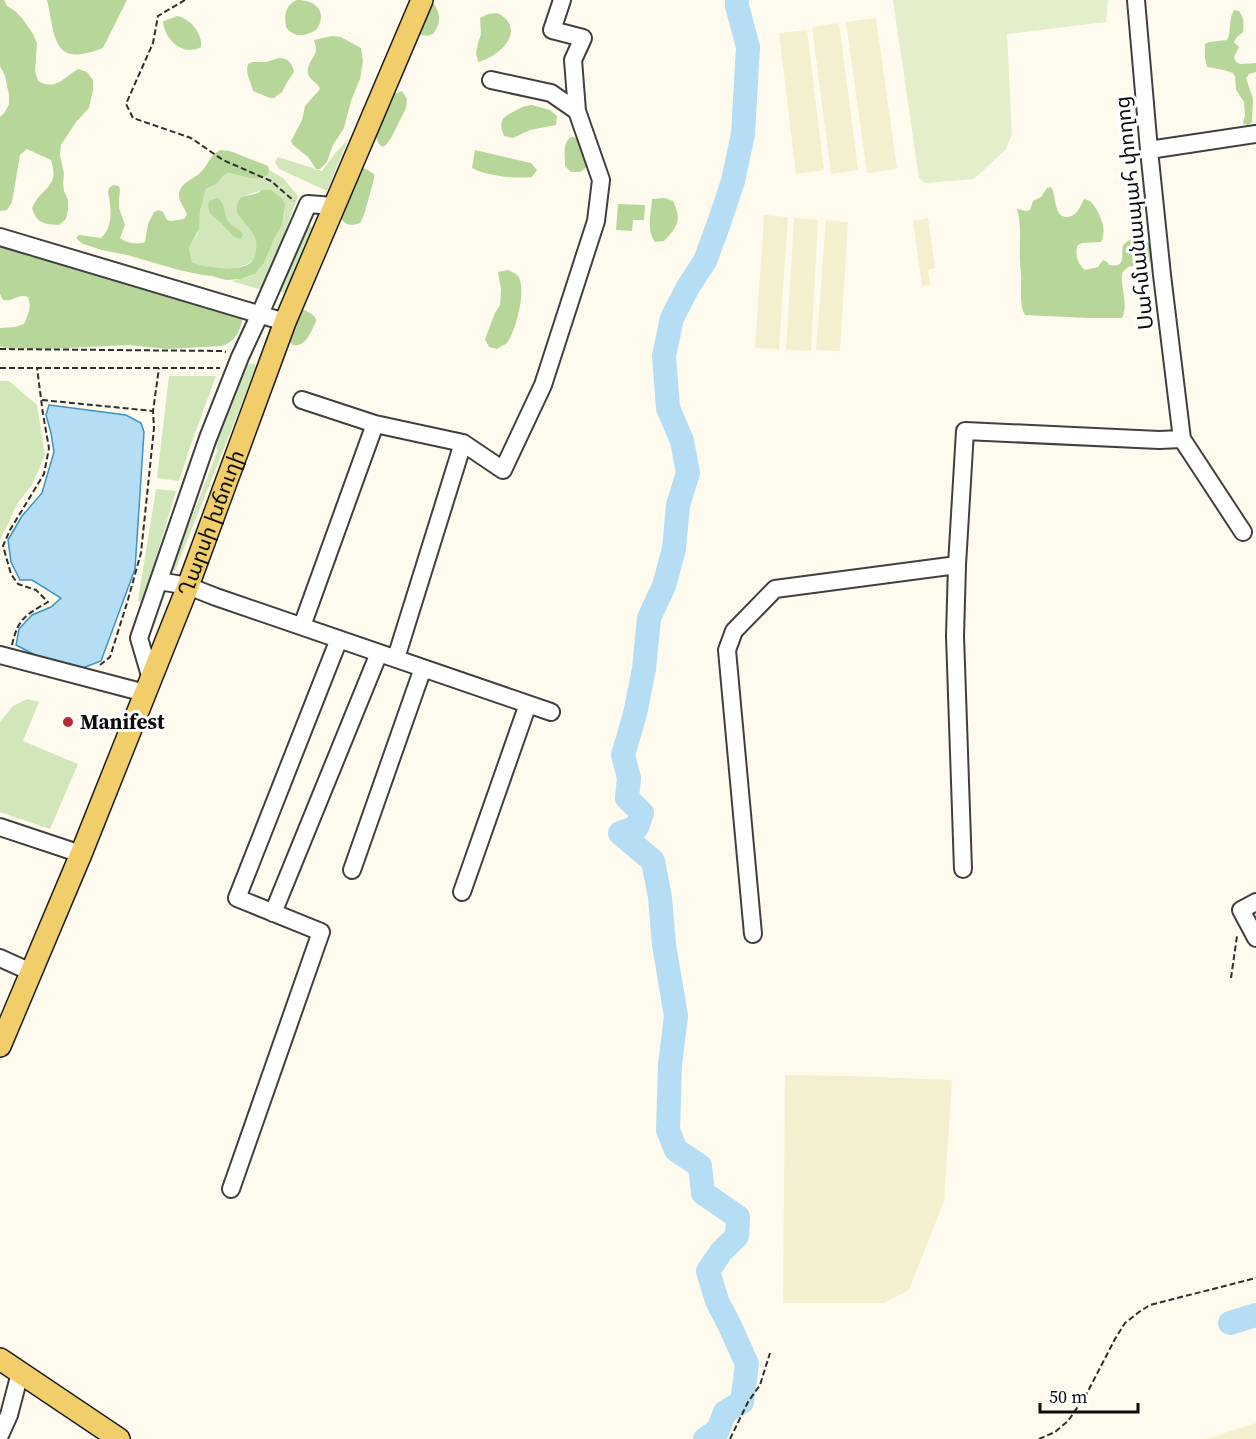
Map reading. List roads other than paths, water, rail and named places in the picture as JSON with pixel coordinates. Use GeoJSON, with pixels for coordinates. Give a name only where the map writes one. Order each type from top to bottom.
{"type":"FeatureCollection","features":[{"type":"Feature","properties":{"kind":"main road","name":"Ղարսի խճուղի"},"geometry":{"type":"LineString","coordinates":[[0,1047],[81,854],[188,586],[285,322],[422,0]]}},
{"type":"Feature","properties":{"kind":"main road"},"geometry":{"type":"LineString","coordinates":[[0,1359],[119,1439]]}},
{"type":"Feature","properties":{"kind":"street"},"geometry":{"type":"LineString","coordinates":[[302,400],[375,424],[463,443],[503,470],[543,385],[596,221],[601,180],[577,111],[573,60],[583,38],[552,30],[562,0]]}},
{"type":"Feature","properties":{"kind":"street","name":"Սահմանապահ փողոց"},"geometry":{"type":"LineString","coordinates":[[1136,0],[1149,150],[1182,439]]}},
{"type":"Feature","properties":{"kind":"street"},"geometry":{"type":"LineString","coordinates":[[491,80],[551,93],[577,111]]}},
{"type":"Feature","properties":{"kind":"street"},"geometry":{"type":"LineString","coordinates":[[1149,150],[1256,134]]}},
{"type":"Feature","properties":{"kind":"street"},"geometry":{"type":"LineString","coordinates":[[6,650],[148,686],[139,638],[208,438],[240,357],[308,204],[334,206]]}},
{"type":"Feature","properties":{"kind":"street"},"geometry":{"type":"LineString","coordinates":[[0,237],[285,322]]}},
{"type":"Feature","properties":{"kind":"street"},"geometry":{"type":"LineString","coordinates":[[302,626],[375,424]]}},
{"type":"Feature","properties":{"kind":"street"},"geometry":{"type":"LineString","coordinates":[[963,869],[955,636],[965,430],[1159,440],[1182,439],[1243,532]]}},
{"type":"Feature","properties":{"kind":"street"},"geometry":{"type":"LineString","coordinates":[[396,658],[463,443]]}},
{"type":"Feature","properties":{"kind":"street"},"geometry":{"type":"LineString","coordinates":[[753,934],[727,650],[734,631],[775,589],[957,565]]}},
{"type":"Feature","properties":{"kind":"street"},"geometry":{"type":"LineString","coordinates":[[159,581],[188,586],[551,712]]}},
{"type":"Feature","properties":{"kind":"street"},"geometry":{"type":"LineString","coordinates":[[231,1189],[321,932],[237,898],[339,639]]}},
{"type":"Feature","properties":{"kind":"street"},"geometry":{"type":"LineString","coordinates":[[273,913],[379,652]]}},
{"type":"Feature","properties":{"kind":"street"},"geometry":{"type":"LineString","coordinates":[[352,870],[423,668]]}},
{"type":"Feature","properties":{"kind":"street"},"geometry":{"type":"LineString","coordinates":[[462,892],[528,704]]}},
{"type":"Feature","properties":{"kind":"street"},"geometry":{"type":"LineString","coordinates":[[0,827],[81,854]]}},
{"type":"Feature","properties":{"kind":"street"},"geometry":{"type":"LineString","coordinates":[[1249,906],[1256,938]]}},
{"type":"Feature","properties":{"kind":"street"},"geometry":{"type":"LineString","coordinates":[[0,958],[31,972]]}},
{"type":"Feature","properties":{"kind":"street"},"geometry":{"type":"LineString","coordinates":[[0,1436],[9,1415],[20,1373]]}},
{"type":"Feature","properties":{"kind":"water"},"geometry":{"type":"Polygon","coordinates":[[[49,405],[126,415],[141,423],[144,432],[135,569],[101,661],[75,671],[54,665],[16,645],[19,629],[32,615],[51,607],[61,598],[32,580],[20,580],[11,562],[8,540],[22,516],[42,493],[54,452],[46,415],[49,405]]]}},
{"type":"Feature","properties":{"kind":"waterway"},"geometry":{"type":"LineString","coordinates":[[705,1439],[718,1430],[725,1412],[742,1402],[747,1364],[717,1301],[708,1271],[721,1252],[737,1236],[738,1217],[703,1193],[700,1166],[676,1150],[668,1130],[670,1065],[676,1016],[664,945],[660,897],[653,861],[620,833],[637,827],[642,813],[627,798],[629,778],[623,755],[635,714],[644,669],[649,618],[664,586],[674,549],[678,505],[688,473],[682,441],[668,408],[664,356],[672,318],[705,261],[719,223],[733,181],[743,134],[748,47],[737,0]]}},
{"type":"Feature","properties":{"kind":"waterway"},"geometry":{"type":"LineString","coordinates":[[1230,1323],[1256,1315]]}},
{"type":"Feature","properties":{"kind":"place","name":"Manifest"},"geometry":{"type":"Point","coordinates":[68,722]}}]}
